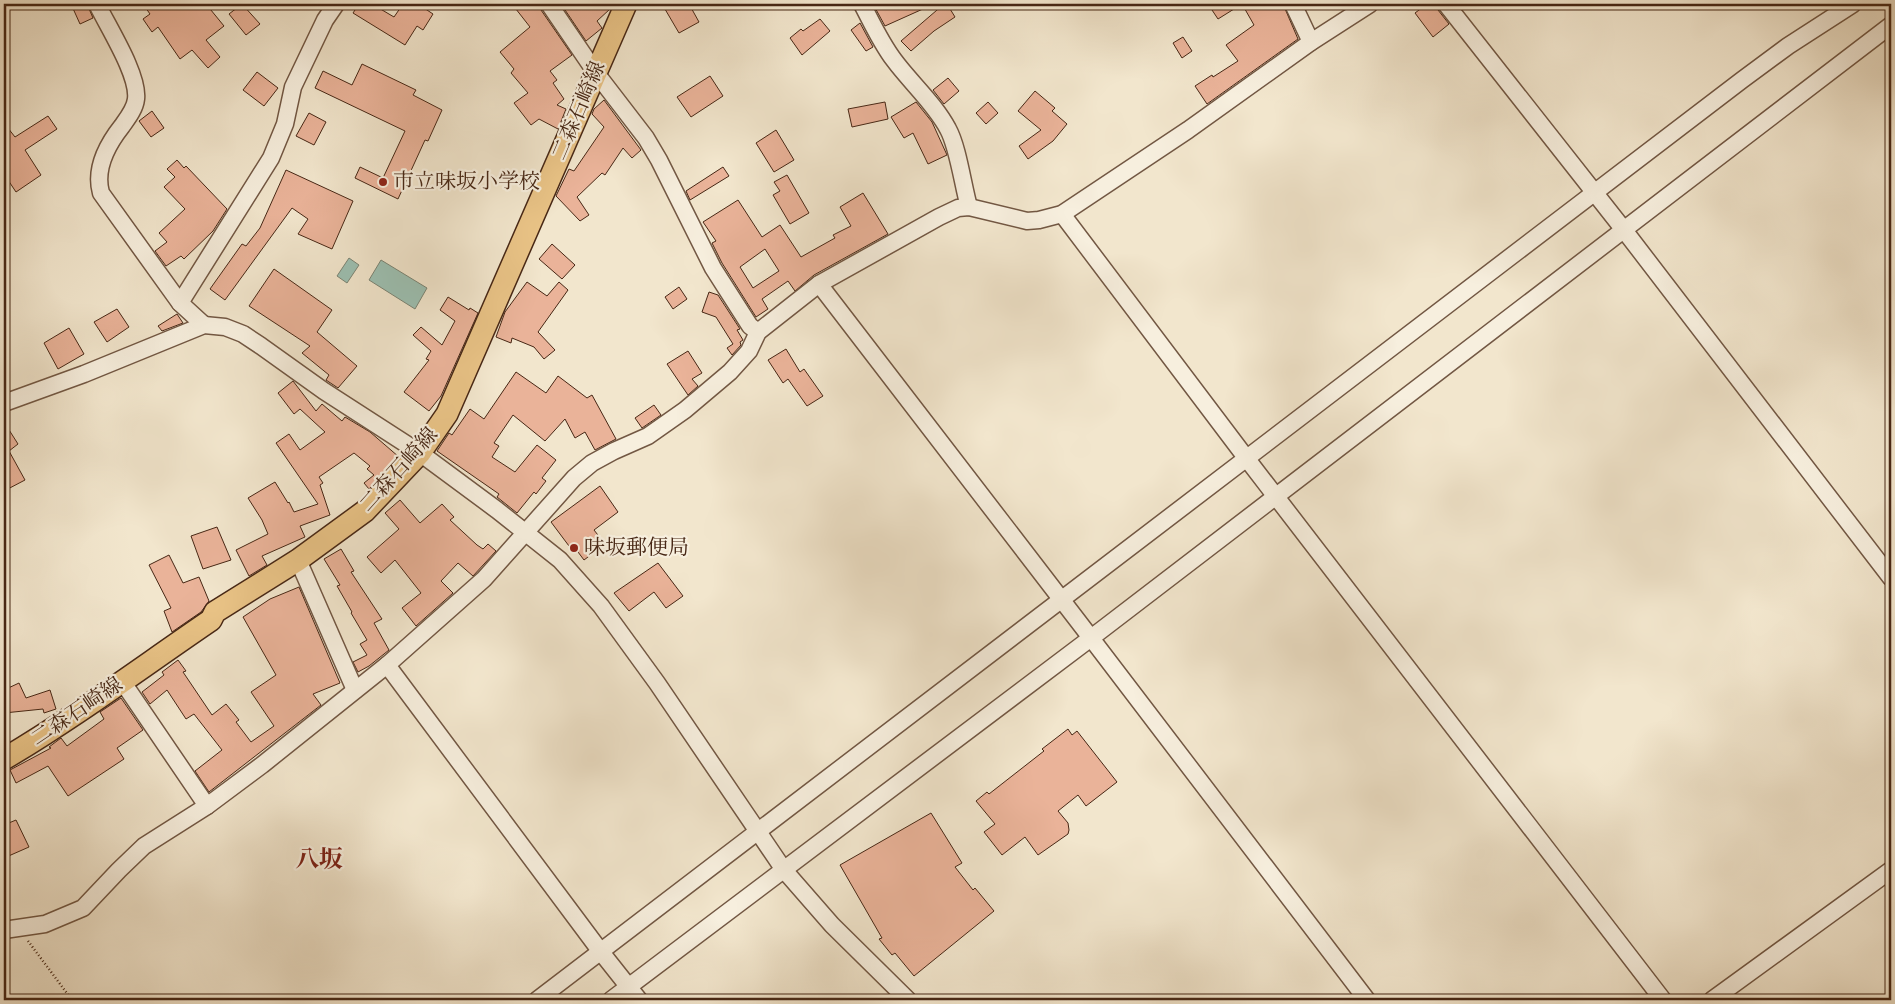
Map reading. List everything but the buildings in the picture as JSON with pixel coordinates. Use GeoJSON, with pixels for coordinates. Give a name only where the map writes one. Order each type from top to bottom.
{"type":"FeatureCollection","features":[{"type":"Feature","properties":{"kind":"main road","name":"二森石崎線"},"geometry":{"type":"LineString","coordinates":[[4,759],[33,742],[211,620],[216,612],[298,560],[366,511],[420,453],[447,414],[626,4]]}},
{"type":"Feature","properties":{"kind":"street"},"geometry":{"type":"LineString","coordinates":[[98,4],[132,74],[136,99],[126,120],[107,147],[98,178],[99,186],[107,203],[180,303],[204,326]]}},
{"type":"Feature","properties":{"kind":"street"},"geometry":{"type":"LineString","coordinates":[[180,303],[271,158],[285,124],[293,87],[325,20],[336,4]]}},
{"type":"Feature","properties":{"kind":"street"},"geometry":{"type":"LineString","coordinates":[[549,4],[596,73],[646,138],[713,268],[750,326],[758,332]]}},
{"type":"Feature","properties":{"kind":"street"},"geometry":{"type":"LineString","coordinates":[[862,4],[882,43],[921,91],[948,129],[954,143],[969,207]]}},
{"type":"Feature","properties":{"kind":"street"},"geometry":{"type":"LineString","coordinates":[[1293,4],[1311,42]]}},
{"type":"Feature","properties":{"kind":"street"},"geometry":{"type":"LineString","coordinates":[[11,929],[45,924],[83,908],[144,846],[207,806],[262,765],[387,664],[484,579],[574,478],[614,451],[648,436],[722,381],[749,351],[758,332],[818,284],[939,216],[958,208],[969,207],[1027,221],[1045,219],[1062,214],[1188,130],[1311,42],[1370,4]]}},
{"type":"Feature","properties":{"kind":"street"},"geometry":{"type":"LineString","coordinates":[[1446,4],[1624,230],[1891,578]]}},
{"type":"Feature","properties":{"kind":"street"},"geometry":{"type":"LineString","coordinates":[[537,1000],[1788,46],[1853,4]]}},
{"type":"Feature","properties":{"kind":"street"},"geometry":{"type":"LineString","coordinates":[[611,1000],[1091,638],[1275,495],[1891,25]]}},
{"type":"Feature","properties":{"kind":"street"},"geometry":{"type":"LineString","coordinates":[[1062,214],[1247,459],[1662,1000]]}},
{"type":"Feature","properties":{"kind":"street"},"geometry":{"type":"LineString","coordinates":[[818,284],[1062,600],[1366,1000]]}},
{"type":"Feature","properties":{"kind":"street"},"geometry":{"type":"LineString","coordinates":[[4,403],[84,374],[204,326],[225,327],[243,334],[324,391],[420,453],[526,532],[560,560],[601,606],[657,683],[784,870],[832,925],[908,1000]]}},
{"type":"Feature","properties":{"kind":"street"},"geometry":{"type":"LineString","coordinates":[[298,560],[355,690]]}},
{"type":"Feature","properties":{"kind":"street"},"geometry":{"type":"LineString","coordinates":[[387,664],[601,952],[639,1000]]}},
{"type":"Feature","properties":{"kind":"street"},"geometry":{"type":"LineString","coordinates":[[122,681],[207,806]]}},
{"type":"Feature","properties":{"kind":"street"},"geometry":{"type":"LineString","coordinates":[[1712,1000],[1891,870]]}},
{"type":"Feature","properties":{"kind":"path"},"geometry":{"type":"LineString","coordinates":[[11,929],[72,1000]]}},
{"type":"Feature","properties":{"kind":"shaded area"},"geometry":{"type":"Polygon","coordinates":[[[349,258],[359,265],[347,283],[337,276],[349,258]]]}},
{"type":"Feature","properties":{"kind":"shaded area"},"geometry":{"type":"Polygon","coordinates":[[[381,260],[427,288],[415,309],[369,280],[381,260]]]}},
{"type":"Feature","properties":{"kind":"place","name":"市立味坂小学校"},"geometry":{"type":"Point","coordinates":[383,182]}},
{"type":"Feature","properties":{"kind":"place","name":"味坂郵便局"},"geometry":{"type":"Point","coordinates":[574,548]}},
{"type":"Feature","properties":{"kind":"district","name":"八坂"},"geometry":{"type":"Point","coordinates":[319,860]}}]}
